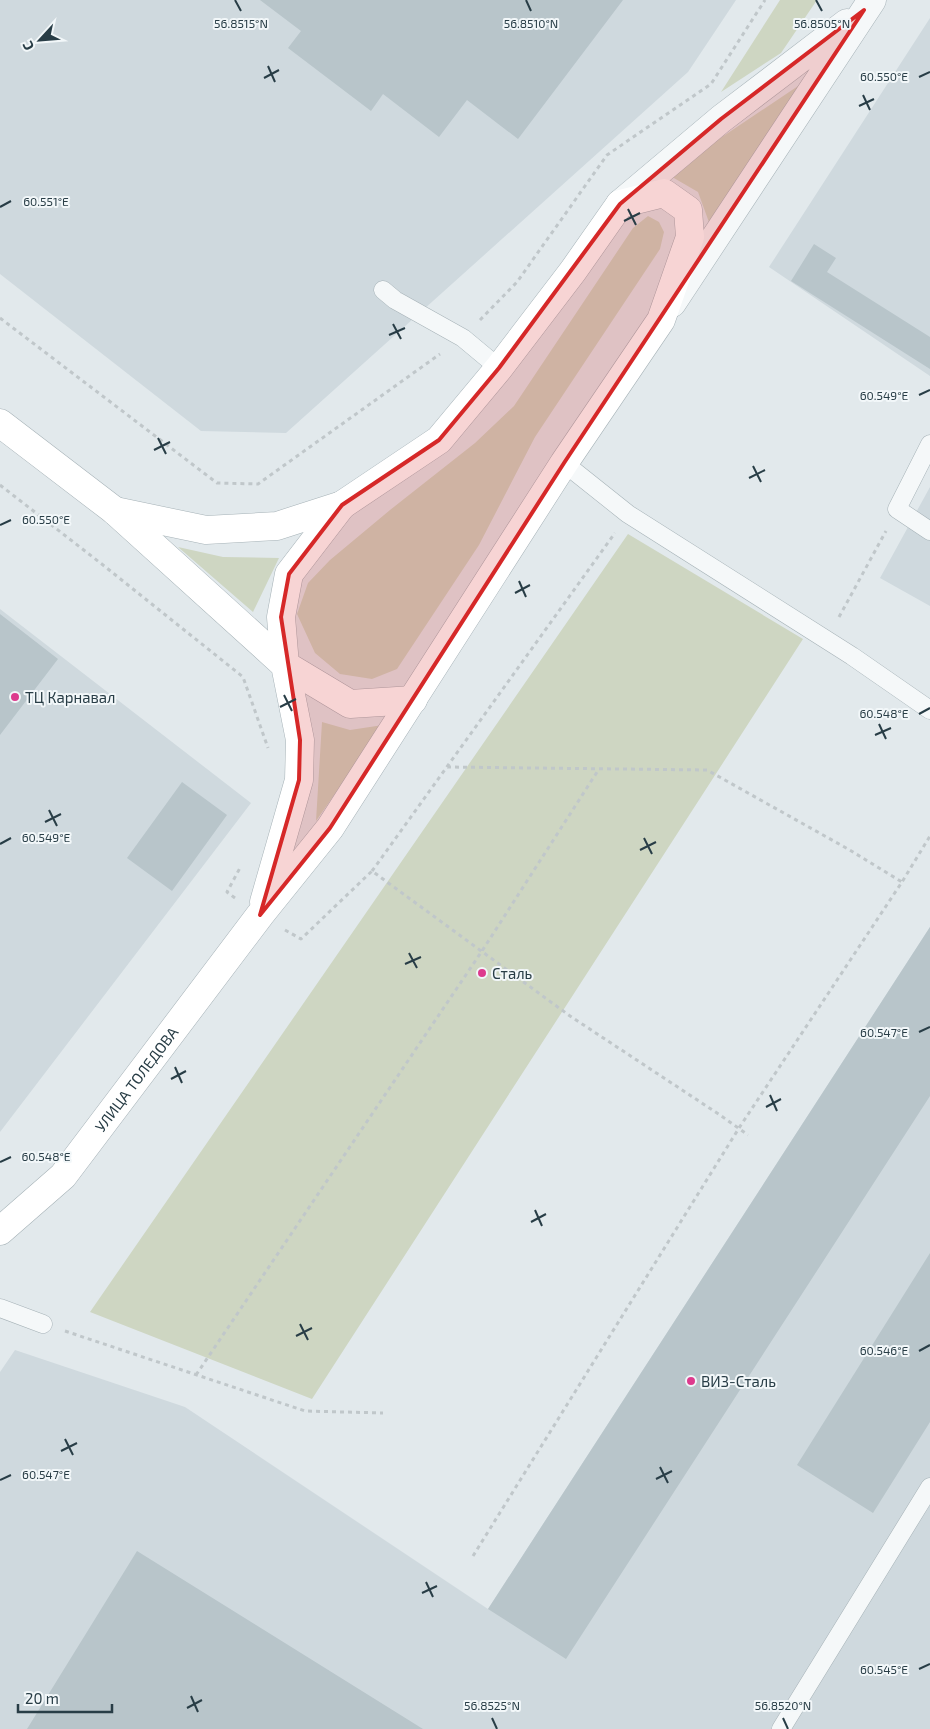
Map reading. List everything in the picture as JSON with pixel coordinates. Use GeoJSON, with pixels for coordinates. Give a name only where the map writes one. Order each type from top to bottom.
{"type":"FeatureCollection","features":[{"type":"Feature","properties":{"kind":"street"},"geometry":{"type":"LineString","coordinates":[[115,511],[206,530],[277,526],[342,505],[439,440],[499,368],[573,271],[620,204],[721,120],[868,5]]}},
{"type":"Feature","properties":{"kind":"street"},"geometry":{"type":"LineString","coordinates":[[660,320],[868,5]]}},
{"type":"Feature","properties":{"kind":"street","name":"УЛИЦА ТОЛЕДОВА"},"geometry":{"type":"LineString","coordinates":[[0,1231],[63,1176],[260,915],[330,828],[564,463],[660,320],[690,237],[688,210],[664,193],[620,204]]}},
{"type":"Feature","properties":{"kind":"street"},"geometry":{"type":"LineString","coordinates":[[0,423],[115,511],[286,665],[350,704],[413,700]]}},
{"type":"Feature","properties":{"kind":"street"},"geometry":{"type":"LineString","coordinates":[[260,915],[299,780],[300,740],[286,665],[280,617],[288,574],[342,505]]}},
{"type":"Feature","properties":{"kind":"lane"},"geometry":{"type":"LineString","coordinates":[[383,290],[395,300],[463,338],[499,368]]}},
{"type":"Feature","properties":{"kind":"lane"},"geometry":{"type":"LineString","coordinates":[[930,444],[897,509],[930,531]]}},
{"type":"Feature","properties":{"kind":"lane"},"geometry":{"type":"LineString","coordinates":[[564,463],[628,514],[826,640],[930,710]]}},
{"type":"Feature","properties":{"kind":"lane"},"geometry":{"type":"LineString","coordinates":[[0,1308],[43,1324]]}},
{"type":"Feature","properties":{"kind":"lane"},"geometry":{"type":"LineString","coordinates":[[781,1729],[930,1487]]}},
{"type":"Feature","properties":{"kind":"path"},"geometry":{"type":"LineString","coordinates":[[826,640],[897,509]]}},
{"type":"Feature","properties":{"kind":"path"},"geometry":{"type":"LineString","coordinates":[[372,871],[628,514]]}},
{"type":"Feature","properties":{"kind":"path"},"geometry":{"type":"LineString","coordinates":[[447,767],[707,770],[831,839],[902,882]]}},
{"type":"Feature","properties":{"kind":"path"},"geometry":{"type":"LineString","coordinates":[[196,1374],[482,951],[599,769]]}},
{"type":"Feature","properties":{"kind":"path"},"geometry":{"type":"LineString","coordinates":[[473,1556],[739,1128],[902,882],[930,836]]}},
{"type":"Feature","properties":{"kind":"path"},"geometry":{"type":"LineString","coordinates":[[43,1324],[305,1411],[383,1413]]}},
{"type":"Feature","properties":{"kind":"highlighted area"},"geometry":{"type":"Polygon","coordinates":[[[864,10],[564,463],[330,828],[260,915],[299,780],[300,740],[281,617],[289,574],[342,505],[439,440],[499,368],[620,204],[721,119],[864,10]]]}},
{"type":"Feature","properties":{"kind":"shaded area"},"geometry":{"type":"Polygon","coordinates":[[[0,0],[736,0],[688,72],[286,433],[201,431],[0,274],[0,0]]]}},
{"type":"Feature","properties":{"kind":"shaded area"},"geometry":{"type":"Polygon","coordinates":[[[930,18],[930,376],[769,267],[930,18]]]}},
{"type":"Feature","properties":{"kind":"shaded area"},"geometry":{"type":"Polygon","coordinates":[[[930,487],[930,606],[880,578],[930,487]]]}},
{"type":"Feature","properties":{"kind":"shaded area"},"geometry":{"type":"Polygon","coordinates":[[[0,609],[251,803],[0,1132],[0,609]]]}},
{"type":"Feature","properties":{"kind":"shaded area","name":"ВИЗ-Сталь"},"geometry":{"type":"Polygon","coordinates":[[[930,927],[930,1729],[0,1729],[0,1372],[15,1350],[185,1407],[488,1609],[930,927]]]}},
{"type":"Feature","properties":{"kind":"green space"},"geometry":{"type":"Polygon","coordinates":[[[780,0],[817,0],[781,53],[721,92],[780,0]]]}},
{"type":"Feature","properties":{"kind":"green space"},"geometry":{"type":"Polygon","coordinates":[[[801,84],[710,225],[698,192],[667,174],[801,84]]]}},
{"type":"Feature","properties":{"kind":"green space"},"geometry":{"type":"Polygon","coordinates":[[[648,216],[659,222],[664,232],[660,249],[535,437],[479,545],[397,669],[372,679],[340,674],[315,653],[297,614],[308,583],[330,560],[475,443],[514,406],[633,228],[648,216]]]}},
{"type":"Feature","properties":{"kind":"green space"},"geometry":{"type":"Polygon","coordinates":[[[628,534],[803,639],[312,1399],[90,1312],[628,534]]]}},
{"type":"Feature","properties":{"kind":"green space"},"geometry":{"type":"Polygon","coordinates":[[[178,547],[223,557],[279,558],[253,612],[178,547]]]}},
{"type":"Feature","properties":{"kind":"green space"},"geometry":{"type":"Polygon","coordinates":[[[322,722],[350,730],[383,725],[316,821],[322,722]]]}},
{"type":"Feature","properties":{"kind":"building"},"geometry":{"type":"Polygon","coordinates":[[[260,0],[623,0],[518,139],[467,100],[439,137],[383,94],[371,111],[288,48],[301,31],[260,0]]]}},
{"type":"Feature","properties":{"kind":"building"},"geometry":{"type":"Polygon","coordinates":[[[814,244],[836,258],[827,272],[930,337],[930,369],[791,281],[814,244]]]}},
{"type":"Feature","properties":{"kind":"building","name":"ТЦ Карнавал"},"geometry":{"type":"Polygon","coordinates":[[[0,614],[58,659],[0,735],[0,614]]]}},
{"type":"Feature","properties":{"kind":"building"},"geometry":{"type":"Polygon","coordinates":[[[182,782],[227,815],[172,891],[127,858],[182,782]]]}},
{"type":"Feature","properties":{"kind":"building","name":"ВИЗ-Сталь"},"geometry":{"type":"Polygon","coordinates":[[[930,927],[930,1096],[566,1659],[488,1609],[930,927]]]}},
{"type":"Feature","properties":{"kind":"building"},"geometry":{"type":"Polygon","coordinates":[[[930,1253],[930,1422],[873,1513],[797,1465],[930,1253]]]}},
{"type":"Feature","properties":{"kind":"building"},"geometry":{"type":"Polygon","coordinates":[[[137,1551],[423,1729],[27,1729],[137,1551]]]}},
{"type":"Feature","properties":{"kind":"place","name":"ТЦ Карнавал"},"geometry":{"type":"Point","coordinates":[15,697]}},
{"type":"Feature","properties":{"kind":"place","name":"Сталь"},"geometry":{"type":"Point","coordinates":[482,973]}},
{"type":"Feature","properties":{"kind":"place","name":"ВИЗ-Сталь"},"geometry":{"type":"Point","coordinates":[691,1381]}}]}
